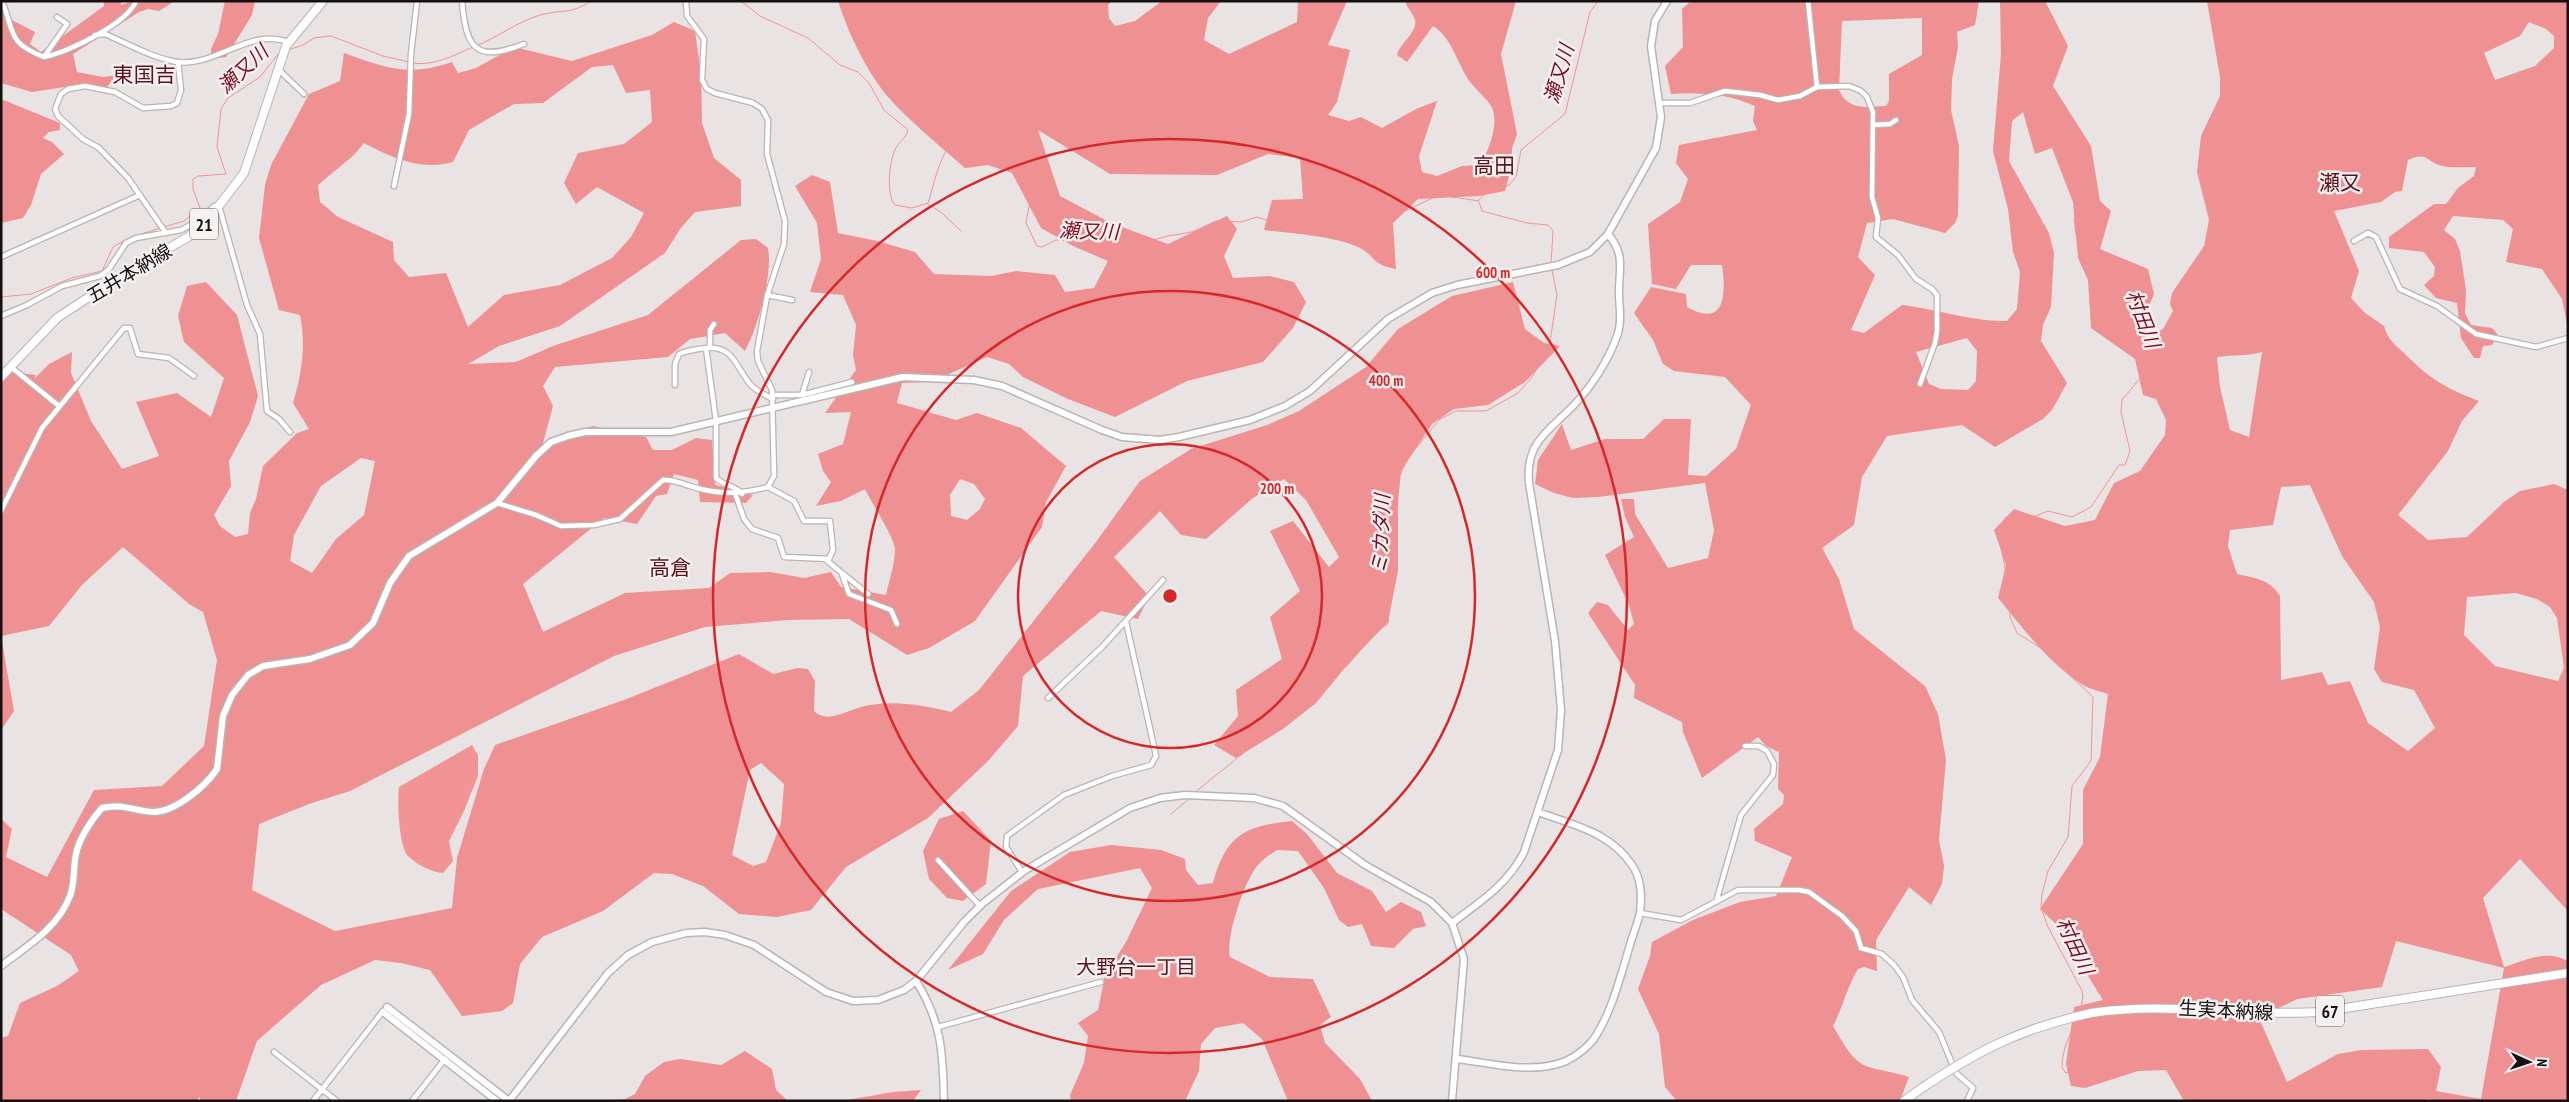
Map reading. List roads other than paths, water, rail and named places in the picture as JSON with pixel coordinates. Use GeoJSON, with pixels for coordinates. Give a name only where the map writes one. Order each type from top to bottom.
{"type":"FeatureCollection","features":[{"type":"Feature","properties":{"kind":"main road","name":"五井本納線"},"geometry":{"type":"LineString","coordinates":[[1,377],[57,318],[124,274],[200,229],[240,179],[248,163],[288,42],[323,1]]}},
{"type":"Feature","properties":{"kind":"main road","name":"生実本納線"},"geometry":{"type":"LineString","coordinates":[[1904,1101],[1958,1064],[2002,1040],[2044,1024],[2090,1013],[2158,1007],[2288,1013],[2320,1012],[2568,973]]}},
{"type":"Feature","properties":{"kind":"street"},"geometry":{"type":"LineString","coordinates":[[2,1],[14,37],[20,43],[44,57],[95,35],[127,14],[136,1]]}},
{"type":"Feature","properties":{"kind":"street"},"geometry":{"type":"LineString","coordinates":[[394,186],[410,114],[411,54],[417,1]]}},
{"type":"Feature","properties":{"kind":"street"},"geometry":{"type":"LineString","coordinates":[[462,1],[469,38],[475,47],[484,53],[491,53],[524,44]]}},
{"type":"Feature","properties":{"kind":"street"},"geometry":{"type":"LineString","coordinates":[[686,1],[688,16],[704,39],[702,80],[707,89],[715,93],[754,103],[762,109],[768,120],[767,154],[785,222],[784,244],[767,295],[757,350],[758,361],[773,397],[774,407],[774,476],[768,487]]}},
{"type":"Feature","properties":{"kind":"street"},"geometry":{"type":"LineString","coordinates":[[1,966],[49,929],[62,913],[71,895],[78,848],[89,826],[102,808],[119,805],[158,812],[171,808],[181,802],[212,776],[217,769],[223,716],[232,695],[248,675],[263,666],[310,659],[350,645],[373,623],[390,583],[408,556],[497,503],[536,456],[551,442],[585,432],[671,432],[903,376],[939,377],[1002,386],[1122,437],[1160,440],[1179,437],[1250,420],[1285,406],[1310,391],[1388,319],[1432,293],[1457,285],[1570,261],[1590,252],[1608,234],[1656,148],[1660,131],[1659,103],[1652,40],[1655,21],[1667,1]]}},
{"type":"Feature","properties":{"kind":"street"},"geometry":{"type":"LineString","coordinates":[[1808,1],[1817,87]]}},
{"type":"Feature","properties":{"kind":"street"},"geometry":{"type":"LineString","coordinates":[[44,57],[67,24],[57,17]]}},
{"type":"Feature","properties":{"kind":"street"},"geometry":{"type":"LineString","coordinates":[[95,35],[105,34],[178,62],[206,58],[266,37],[288,42]]}},
{"type":"Feature","properties":{"kind":"street"},"geometry":{"type":"LineString","coordinates":[[166,233],[128,178],[99,148],[83,139],[58,116],[55,110],[61,94],[68,90],[85,86],[115,92],[143,108],[172,106],[177,103],[181,90],[178,62]]}},
{"type":"Feature","properties":{"kind":"street"},"geometry":{"type":"LineString","coordinates":[[278,69],[304,94]]}},
{"type":"Feature","properties":{"kind":"street"},"geometry":{"type":"LineString","coordinates":[[1659,103],[1690,103],[1725,91],[1760,94],[1784,100],[1800,96],[1817,87],[1850,86],[1861,91],[1867,97],[1872,108],[1874,125],[1872,197],[1878,218],[1876,237],[1898,255],[1916,279],[1932,289],[1937,295],[1936,337],[1924,378],[1920,384]]}},
{"type":"Feature","properties":{"kind":"street"},"geometry":{"type":"LineString","coordinates":[[1874,125],[1890,124],[1896,120]]}},
{"type":"Feature","properties":{"kind":"street"},"geometry":{"type":"LineString","coordinates":[[1,257],[140,195]]}},
{"type":"Feature","properties":{"kind":"street"},"geometry":{"type":"LineString","coordinates":[[1,316],[27,305],[62,286],[100,276],[109,269],[126,243],[136,238],[166,233],[191,226],[214,206],[219,206],[247,305],[260,334],[266,411],[279,419],[290,432]]}},
{"type":"Feature","properties":{"kind":"street"},"geometry":{"type":"LineString","coordinates":[[2354,241],[2368,233],[2376,238],[2400,289],[2437,306],[2476,334],[2536,347],[2568,338]]}},
{"type":"Feature","properties":{"kind":"street"},"geometry":{"type":"LineString","coordinates":[[1452,923],[1490,895],[1518,866],[1558,750],[1561,710],[1555,641],[1529,483],[1528,464],[1532,450],[1544,433],[1586,390],[1618,333],[1622,316],[1619,292],[1621,256],[1616,243],[1608,234]]}},
{"type":"Feature","properties":{"kind":"street"},"geometry":{"type":"LineString","coordinates":[[767,295],[792,300]]}},
{"type":"Feature","properties":{"kind":"street"},"geometry":{"type":"LineString","coordinates":[[714,324],[710,330],[708,347],[716,421],[716,478],[742,494]]}},
{"type":"Feature","properties":{"kind":"street"},"geometry":{"type":"LineString","coordinates":[[1,511],[36,439],[59,406],[124,328],[130,328],[133,332],[138,354],[169,358],[194,376]]}},
{"type":"Feature","properties":{"kind":"street"},"geometry":{"type":"LineString","coordinates":[[675,385],[676,358],[685,351],[708,347],[724,349],[734,358],[750,385],[773,397],[802,395],[852,382]]}},
{"type":"Feature","properties":{"kind":"street"},"geometry":{"type":"LineString","coordinates":[[11,367],[59,406]]}},
{"type":"Feature","properties":{"kind":"street"},"geometry":{"type":"LineString","coordinates":[[802,395],[809,372]]}},
{"type":"Feature","properties":{"kind":"street"},"geometry":{"type":"LineString","coordinates":[[497,503],[536,515],[552,524],[572,527],[620,519],[663,480],[676,480],[697,488],[742,494],[768,487],[794,501],[804,521],[830,521],[833,550],[832,555],[826,560]]}},
{"type":"Feature","properties":{"kind":"street"},"geometry":{"type":"LineString","coordinates":[[735,493],[744,520],[757,532],[778,538],[784,557],[826,560],[868,594]]}},
{"type":"Feature","properties":{"kind":"street"},"geometry":{"type":"LineString","coordinates":[[842,574],[849,594],[888,608],[894,615],[897,624]]}},
{"type":"Feature","properties":{"kind":"street"},"geometry":{"type":"LineString","coordinates":[[1048,698],[1126,622],[1163,580]]}},
{"type":"Feature","properties":{"kind":"street"},"geometry":{"type":"LineString","coordinates":[[1022,872],[1006,847],[1007,836],[1064,795],[1112,776],[1151,765],[1154,760],[1155,751],[1126,622]]}},
{"type":"Feature","properties":{"kind":"street"},"geometry":{"type":"LineString","coordinates":[[1716,902],[1741,815],[1773,775],[1774,764],[1767,751],[1759,746],[1745,746]]}},
{"type":"Feature","properties":{"kind":"street"},"geometry":{"type":"LineString","coordinates":[[313,1101],[385,1010],[509,1101],[612,968],[634,952],[671,935],[705,932],[739,939],[762,949],[826,992],[853,1001],[866,1002],[890,996],[916,981],[943,946],[980,906],[1022,872],[1113,818],[1146,801],[1185,795],[1254,798],[1273,802],[1291,810],[1365,865],[1431,902],[1452,923],[1464,959],[1452,1101]]}},
{"type":"Feature","properties":{"kind":"street"},"geometry":{"type":"LineString","coordinates":[[1457,1059],[1543,1067],[1561,1062],[1578,1054],[1596,1036],[1604,1022],[1640,913],[1641,890],[1634,867],[1620,848],[1602,835],[1538,812]]}},
{"type":"Feature","properties":{"kind":"street"},"geometry":{"type":"LineString","coordinates":[[938,860],[980,906]]}},
{"type":"Feature","properties":{"kind":"street"},"geometry":{"type":"LineString","coordinates":[[1640,913],[1681,920],[1738,890],[1799,890],[1809,892],[1842,916],[1856,931],[1861,948],[1882,954],[1898,969],[1912,1000],[1939,1032],[1956,1073],[1972,1088],[1967,1101]]}},
{"type":"Feature","properties":{"kind":"street"},"geometry":{"type":"LineString","coordinates":[[916,981],[928,1000],[938,1027],[943,1049],[944,1101]]}},
{"type":"Feature","properties":{"kind":"street"},"geometry":{"type":"LineString","coordinates":[[938,1027],[1101,982]]}},
{"type":"Feature","properties":{"kind":"street"},"geometry":{"type":"LineString","coordinates":[[274,1052],[337,1101]]}},
{"type":"Feature","properties":{"kind":"street"},"geometry":{"type":"LineString","coordinates":[[412,1101],[447,1057]]}},
{"type":"Feature","properties":{"kind":"street"},"geometry":{"type":"LineString","coordinates":[[447,1057],[496,1101]]}},
{"type":"Feature","properties":{"kind":"waterway","name":"瀬又川"},"geometry":{"type":"LineString","coordinates":[[476,46],[532,18],[548,13],[571,10],[591,1]]}},
{"type":"Feature","properties":{"kind":"waterway","name":"瀬又川"},"geometry":{"type":"LineString","coordinates":[[741,1],[760,16],[808,38],[840,65],[858,72],[869,83],[884,110],[908,130],[906,136],[896,147],[891,162],[889,186],[895,205],[912,208],[928,203],[940,164],[950,145],[956,139],[968,137],[984,142],[1014,144],[1022,176],[1030,187],[1031,195],[1026,223],[1037,246],[1042,247],[1056,240],[1066,240],[1077,241],[1090,249],[1127,247],[1192,232],[1216,221],[1241,222],[1257,217],[1284,226],[1321,226],[1350,214],[1384,214],[1405,211],[1439,195],[1479,201]]}},
{"type":"Feature","properties":{"kind":"waterway","name":"瀬又川"},"geometry":{"type":"LineString","coordinates":[[1479,200],[1487,192],[1509,185],[1516,177],[1521,150],[1565,114],[1590,12],[1598,1]]}},
{"type":"Feature","properties":{"kind":"waterway","name":"村田川"},"geometry":{"type":"LineString","coordinates":[[2025,1],[2042,34],[2042,42],[2033,57],[2031,95],[2050,115],[2056,129],[2076,146],[2076,151],[2066,176],[2067,183],[2078,195],[2080,202],[2074,219],[2076,234],[2086,256],[2113,273],[2123,313],[2131,324],[2136,342],[2146,364],[2146,371],[2122,400],[2121,412],[2130,451],[2125,465],[2119,465],[2091,507],[2072,517],[2048,511],[2030,518],[2006,517],[1998,532],[2006,573],[2002,592],[2010,607],[2010,617],[2017,633],[2055,657],[2064,670],[2093,697],[2091,761],[2072,786],[2068,837],[2048,871],[2041,906],[2047,925],[2082,991],[2083,997],[2080,1013]]}},
{"type":"Feature","properties":{"kind":"waterway","name":"瀬又川"},"geometry":{"type":"LineString","coordinates":[[288,50],[303,45],[314,38],[331,36],[383,56],[409,62]]}},
{"type":"Feature","properties":{"kind":"waterway","name":"瀬又川"},"geometry":{"type":"LineString","coordinates":[[412,63],[436,62],[473,47]]}},
{"type":"Feature","properties":{"kind":"waterway","name":"瀬又川"},"geometry":{"type":"LineString","coordinates":[[1,297],[31,294],[72,278],[102,271],[113,247],[131,237],[184,221],[200,208],[193,189],[193,179],[198,176],[226,174],[217,147],[221,109],[228,98],[260,77],[279,53]]}},
{"type":"Feature","properties":{"kind":"waterway","name":"ミカダ川"},"geometry":{"type":"LineString","coordinates":[[1479,202],[1482,211],[1527,223],[1548,225],[1553,231],[1551,264]]}},
{"type":"Feature","properties":{"kind":"waterway"},"geometry":{"type":"LineString","coordinates":[[928,204],[942,213],[961,231]]}},
{"type":"Feature","properties":{"kind":"waterway","name":"ミカダ川"},"geometry":{"type":"LineString","coordinates":[[1194,793],[1287,718],[1308,688],[1347,666],[1358,653],[1364,639],[1388,624],[1390,593],[1397,571],[1393,546],[1391,508],[1395,486],[1408,458],[1439,420],[1456,411],[1486,411],[1518,393],[1533,376],[1550,342],[1557,295],[1552,270]]}},
{"type":"Feature","properties":{"kind":"waterway","name":"ミカダ川"},"geometry":{"type":"LineString","coordinates":[[1171,814],[1190,798]]}},
{"type":"Feature","properties":{"kind":"waterway","name":"村田川"},"geometry":{"type":"LineString","coordinates":[[2078,1019],[2063,1055],[2062,1068],[2066,1073],[2074,1070],[2106,1047],[2119,1041],[2130,1039],[2141,1042],[2163,1059],[2198,1101]]}},
{"type":"Feature","properties":{"kind":"district","name":"東国吉"},"geometry":{"type":"Point","coordinates":[144,74]}},
{"type":"Feature","properties":{"kind":"district","name":"高田"},"geometry":{"type":"Point","coordinates":[1494,165]}},
{"type":"Feature","properties":{"kind":"district","name":"瀬又"},"geometry":{"type":"Point","coordinates":[2340,182]}},
{"type":"Feature","properties":{"kind":"district","name":"高倉"},"geometry":{"type":"Point","coordinates":[670,567]}},
{"type":"Feature","properties":{"kind":"district","name":"大野台一丁目"},"geometry":{"type":"Point","coordinates":[1136,967]}}]}
